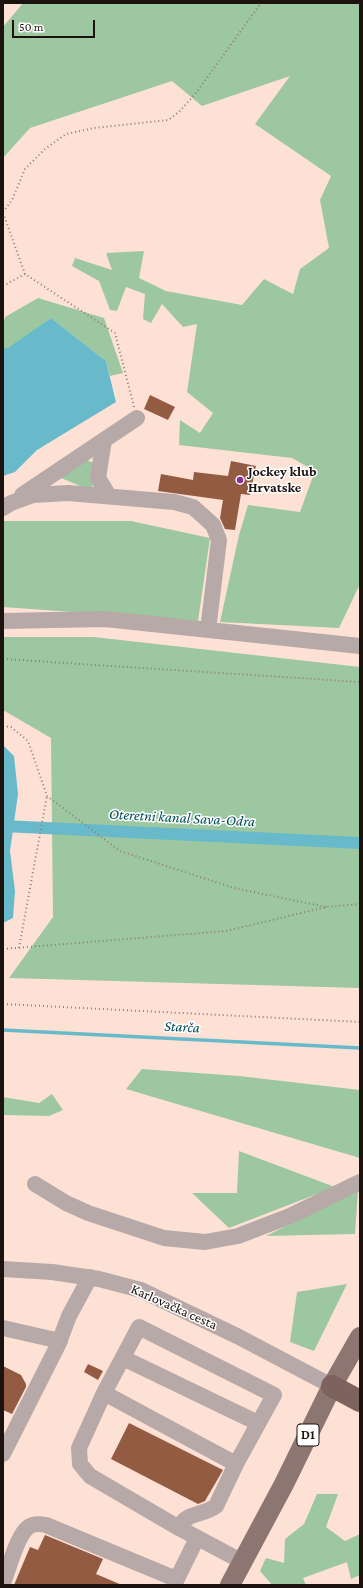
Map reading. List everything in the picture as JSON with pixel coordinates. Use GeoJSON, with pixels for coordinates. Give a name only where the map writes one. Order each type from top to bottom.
{"type":"FeatureCollection","features":[{"type":"Feature","properties":{"kind":"highway"},"geometry":{"type":"LineString","coordinates":[[332,1386],[360,1401]]}},
{"type":"Feature","properties":{"kind":"main road","name":"D1"},"geometry":{"type":"LineString","coordinates":[[237,1577],[332,1386],[360,1337]]}},
{"type":"Feature","properties":{"kind":"street"},"geometry":{"type":"LineString","coordinates":[[7,505],[137,418]]}},
{"type":"Feature","properties":{"kind":"street"},"geometry":{"type":"LineString","coordinates":[[104,440],[98,478],[109,496]]}},
{"type":"Feature","properties":{"kind":"street"},"geometry":{"type":"LineString","coordinates":[[7,505],[33,495],[68,493],[174,502],[193,507],[213,524],[219,540],[208,630]]}},
{"type":"Feature","properties":{"kind":"street"},"geometry":{"type":"LineString","coordinates":[[3,621],[105,619],[360,646]]}},
{"type":"Feature","properties":{"kind":"street"},"geometry":{"type":"LineString","coordinates":[[35,1184],[66,1203],[88,1213],[164,1238],[205,1242],[238,1236],[290,1216],[360,1182]]}},
{"type":"Feature","properties":{"kind":"street","name":"Karlovačka cesta"},"geometry":{"type":"LineString","coordinates":[[3,1269],[52,1272],[90,1277],[141,1290],[237,1336],[332,1386]]}},
{"type":"Feature","properties":{"kind":"street"},"geometry":{"type":"LineString","coordinates":[[3,1454],[60,1341],[69,1316],[90,1277]]}},
{"type":"Feature","properties":{"kind":"street"},"geometry":{"type":"LineString","coordinates":[[179,1528],[181,1522],[187,1517],[210,1510],[216,1506],[236,1464],[274,1395],[139,1327],[104,1393],[79,1448],[80,1464],[90,1476],[179,1528],[197,1538],[237,1577]]}},
{"type":"Feature","properties":{"kind":"street"},"geometry":{"type":"LineString","coordinates":[[3,1328],[60,1341]]}},
{"type":"Feature","properties":{"kind":"street"},"geometry":{"type":"LineString","coordinates":[[123,1358],[258,1423]]}},
{"type":"Feature","properties":{"kind":"street"},"geometry":{"type":"LineString","coordinates":[[104,1393],[236,1464]]}},
{"type":"Feature","properties":{"kind":"street"},"geometry":{"type":"LineString","coordinates":[[3,1583],[22,1534],[30,1526],[38,1524],[46,1525],[175,1582],[197,1538]]}},
{"type":"Feature","properties":{"kind":"path"},"geometry":{"type":"LineString","coordinates":[[137,418],[115,333],[25,274],[3,212],[12,200],[25,169],[45,149],[66,134],[94,128],[168,120],[179,112],[196,93],[261,3]]}},
{"type":"Feature","properties":{"kind":"path"},"geometry":{"type":"LineString","coordinates":[[3,286],[25,274]]}},
{"type":"Feature","properties":{"kind":"path"},"geometry":{"type":"LineString","coordinates":[[3,659],[360,682]]}},
{"type":"Feature","properties":{"kind":"path"},"geometry":{"type":"LineString","coordinates":[[3,726],[11,727],[28,741],[47,796],[19,948]]}},
{"type":"Feature","properties":{"kind":"path"},"geometry":{"type":"LineString","coordinates":[[47,796],[120,851],[234,888],[326,907]]}},
{"type":"Feature","properties":{"kind":"path"},"geometry":{"type":"LineString","coordinates":[[3,949],[226,931],[326,907],[360,904]]}},
{"type":"Feature","properties":{"kind":"path"},"geometry":{"type":"LineString","coordinates":[[3,1004],[360,1022]]}},
{"type":"Feature","properties":{"kind":"green space"},"geometry":{"type":"Polygon","coordinates":[[[23,3],[360,3],[360,584],[339,628],[220,622],[239,535],[248,505],[300,512],[315,471],[292,458],[179,445],[180,420],[200,433],[213,413],[187,392],[197,324],[183,327],[162,304],[151,323],[143,319],[145,294],[126,287],[117,311],[110,310],[99,281],[72,266],[75,258],[112,270],[106,253],[144,251],[139,278],[166,291],[242,305],[264,279],[293,294],[300,269],[329,248],[320,200],[331,176],[255,124],[290,76],[202,106],[172,81],[30,128],[3,158],[3,27],[23,3]]]}},
{"type":"Feature","properties":{"kind":"green space"},"geometry":{"type":"Polygon","coordinates":[[[38,298],[104,318],[123,373],[110,376],[106,361],[51,318],[8,349],[3,348],[3,326],[5,317],[38,298]]]}},
{"type":"Feature","properties":{"kind":"green space"},"geometry":{"type":"Polygon","coordinates":[[[86,460],[95,463],[92,491],[61,478],[86,460]]]}},
{"type":"Feature","properties":{"kind":"green space"},"geometry":{"type":"Polygon","coordinates":[[[3,521],[131,521],[210,538],[198,621],[3,607],[3,521]]]}},
{"type":"Feature","properties":{"kind":"green space"},"geometry":{"type":"Polygon","coordinates":[[[3,637],[94,637],[360,667],[360,988],[9,978],[53,917],[51,738],[3,710],[3,637]]]}},
{"type":"Feature","properties":{"kind":"green space"},"geometry":{"type":"Polygon","coordinates":[[[142,1069],[239,1076],[360,1090],[360,1158],[126,1089],[142,1069]]]}},
{"type":"Feature","properties":{"kind":"green space"},"geometry":{"type":"Polygon","coordinates":[[[52,1094],[63,1110],[49,1116],[3,1115],[3,1097],[39,1103],[52,1094]]]}},
{"type":"Feature","properties":{"kind":"green space"},"geometry":{"type":"Polygon","coordinates":[[[239,1151],[335,1187],[229,1228],[192,1193],[237,1193],[239,1151]]]}},
{"type":"Feature","properties":{"kind":"green space"},"geometry":{"type":"Polygon","coordinates":[[[358,1190],[355,1234],[266,1236],[358,1190]]]}},
{"type":"Feature","properties":{"kind":"green space"},"geometry":{"type":"Polygon","coordinates":[[[347,1284],[314,1351],[290,1342],[297,1292],[347,1284]]]}},
{"type":"Feature","properties":{"kind":"green space"},"geometry":{"type":"Polygon","coordinates":[[[317,1494],[338,1494],[326,1527],[345,1541],[360,1534],[360,1575],[351,1579],[347,1562],[303,1578],[306,1585],[272,1585],[260,1571],[266,1558],[284,1563],[285,1539],[304,1524],[317,1494]]]}},
{"type":"Feature","properties":{"kind":"water"},"geometry":{"type":"Polygon","coordinates":[[[51,318],[106,361],[116,402],[37,450],[15,472],[3,476],[3,348],[8,348],[51,318]]]}},
{"type":"Feature","properties":{"kind":"water"},"geometry":{"type":"Polygon","coordinates":[[[3,745],[14,756],[18,794],[10,851],[15,891],[13,918],[3,923],[3,745]]]}},
{"type":"Feature","properties":{"kind":"building"},"geometry":{"type":"Polygon","coordinates":[[[150,395],[175,407],[168,420],[144,409],[150,395]]]}},
{"type":"Feature","properties":{"kind":"building"},"geometry":{"type":"Polygon","coordinates":[[[231,461],[256,466],[250,495],[241,494],[235,530],[225,529],[220,518],[223,500],[158,491],[161,474],[193,480],[194,472],[228,476],[231,461]]]}},
{"type":"Feature","properties":{"kind":"building"},"geometry":{"type":"Polygon","coordinates":[[[88,1364],[103,1371],[98,1380],[84,1372],[88,1364]]]}},
{"type":"Feature","properties":{"kind":"building"},"geometry":{"type":"Polygon","coordinates":[[[3,1366],[21,1375],[26,1384],[26,1387],[12,1414],[3,1410],[3,1366]]]}},
{"type":"Feature","properties":{"kind":"building"},"geometry":{"type":"Polygon","coordinates":[[[129,1423],[223,1470],[205,1501],[198,1504],[111,1459],[129,1423]]]}},
{"type":"Feature","properties":{"kind":"building"},"geometry":{"type":"Polygon","coordinates":[[[45,1535],[103,1559],[96,1574],[122,1585],[14,1585],[30,1547],[38,1550],[45,1535]]]}},
{"type":"Feature","properties":{"kind":"waterway","name":"Oteretni kanal Sava-Odra"},"geometry":{"type":"LineString","coordinates":[[3,826],[360,843]]}},
{"type":"Feature","properties":{"kind":"waterway","name":"Starča"},"geometry":{"type":"LineString","coordinates":[[3,1030],[360,1048]]}},
{"type":"Feature","properties":{"kind":"place","name":"Jockey klub Hrvatske"},"geometry":{"type":"Point","coordinates":[240,480]}}]}
